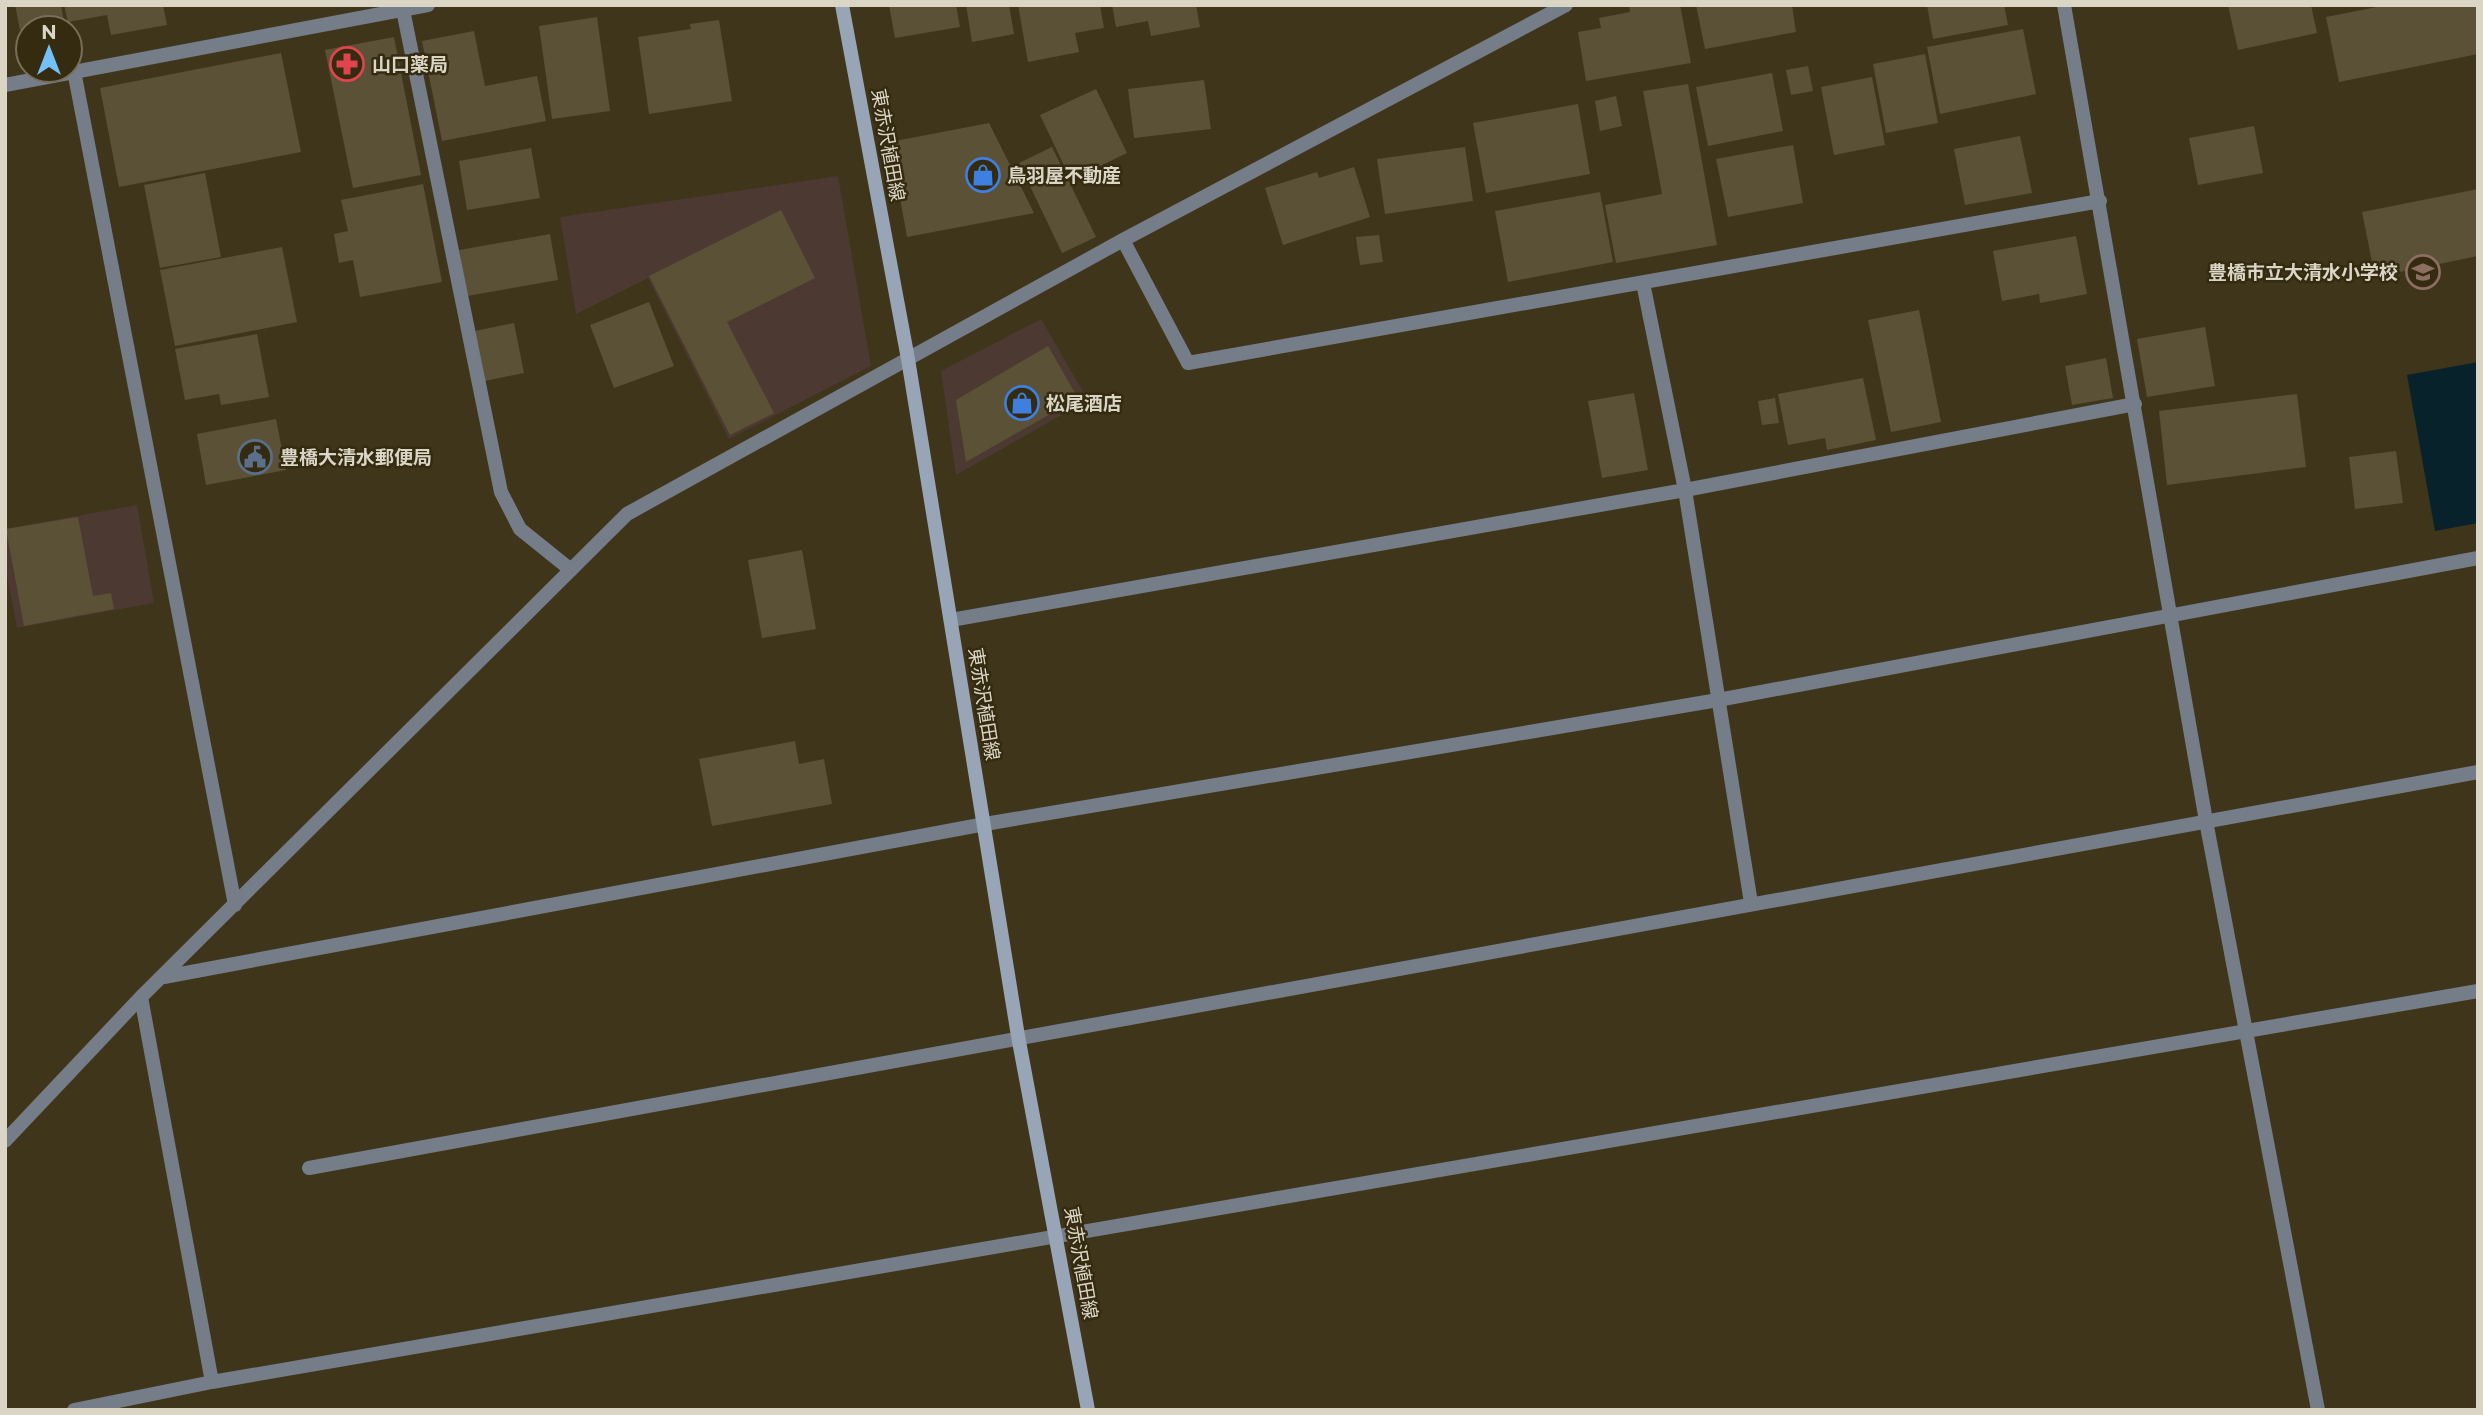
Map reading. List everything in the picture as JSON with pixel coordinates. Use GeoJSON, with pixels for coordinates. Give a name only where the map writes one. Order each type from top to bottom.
{"type":"FeatureCollection","features":[{"type":"Feature","properties":{"kind":"main road","name":"東赤沢植田線"},"geometry":{"type":"LineString","coordinates":[[842,5],[908,359],[1018,1036],[1088,1410]]}},
{"type":"Feature","properties":{"kind":"street"},"geometry":{"type":"LineString","coordinates":[[84,69],[428,5]]}},
{"type":"Feature","properties":{"kind":"street"},"geometry":{"type":"LineString","coordinates":[[5,1141],[141,996],[627,514],[1124,240],[1566,5]]}},
{"type":"Feature","properties":{"kind":"street"},"geometry":{"type":"LineString","coordinates":[[2064,5],[2172,613],[2206,821],[2318,1410]]}},
{"type":"Feature","properties":{"kind":"street"},"geometry":{"type":"LineString","coordinates":[[403,10],[501,492],[520,529],[571,570]]}},
{"type":"Feature","properties":{"kind":"street"},"geometry":{"type":"LineString","coordinates":[[77,84],[235,905]]}},
{"type":"Feature","properties":{"kind":"street"},"geometry":{"type":"LineString","coordinates":[[1124,240],[1188,363],[2100,201]]}},
{"type":"Feature","properties":{"kind":"street"},"geometry":{"type":"LineString","coordinates":[[1643,283],[1685,489],[1751,903]]}},
{"type":"Feature","properties":{"kind":"street"},"geometry":{"type":"LineString","coordinates":[[951,620],[1685,489],[2134,404]]}},
{"type":"Feature","properties":{"kind":"street"},"geometry":{"type":"LineString","coordinates":[[164,976],[985,824],[1718,700],[2172,613],[2478,558]]}},
{"type":"Feature","properties":{"kind":"street"},"geometry":{"type":"LineString","coordinates":[[309,1168],[1018,1036],[2478,772]]}},
{"type":"Feature","properties":{"kind":"street"},"geometry":{"type":"LineString","coordinates":[[74,1410],[212,1382],[2247,1033],[2478,991]]}},
{"type":"Feature","properties":{"kind":"street"},"geometry":{"type":"LineString","coordinates":[[141,996],[212,1382]]}},
{"type":"Feature","properties":{"kind":"shaded area"},"geometry":{"type":"Polygon","coordinates":[[[838,176],[871,366],[729,439],[648,278],[576,314],[560,217],[838,176]]]}},
{"type":"Feature","properties":{"kind":"shaded area"},"geometry":{"type":"Polygon","coordinates":[[[1041,319],[1088,400],[956,475],[941,371],[1041,319]]]}},
{"type":"Feature","properties":{"kind":"shaded area"},"geometry":{"type":"Polygon","coordinates":[[[137,505],[154,603],[17,628],[5,565],[5,529],[137,505]]]}},
{"type":"Feature","properties":{"kind":"water"},"geometry":{"type":"Polygon","coordinates":[[[2478,362],[2478,523],[2435,531],[2407,375],[2478,362]]]}},
{"type":"Feature","properties":{"kind":"building"},"geometry":{"type":"Polygon","coordinates":[[[15,5],[61,5],[63,14],[17,14],[15,5]]]}},
{"type":"Feature","properties":{"kind":"building"},"geometry":{"type":"Polygon","coordinates":[[[64,5],[163,5],[167,25],[111,35],[107,15],[84,19],[84,14],[66,14],[64,5]]]}},
{"type":"Feature","properties":{"kind":"building"},"geometry":{"type":"Polygon","coordinates":[[[889,5],[956,5],[960,27],[895,38],[889,5]]]}},
{"type":"Feature","properties":{"kind":"building"},"geometry":{"type":"Polygon","coordinates":[[[966,5],[1009,5],[1014,34],[972,42],[966,5]]]}},
{"type":"Feature","properties":{"kind":"building"},"geometry":{"type":"Polygon","coordinates":[[[1018,5],[1100,5],[1104,28],[1075,33],[1079,52],[1028,62],[1018,5]]]}},
{"type":"Feature","properties":{"kind":"building"},"geometry":{"type":"Polygon","coordinates":[[[1112,5],[1196,5],[1200,27],[1151,36],[1148,21],[1116,27],[1112,5]]]}},
{"type":"Feature","properties":{"kind":"building"},"geometry":{"type":"Polygon","coordinates":[[[1629,5],[1680,5],[1691,63],[1586,81],[1578,32],[1601,28],[1599,18],[1630,12],[1629,5]]]}},
{"type":"Feature","properties":{"kind":"building"},"geometry":{"type":"Polygon","coordinates":[[[1696,5],[1792,5],[1796,32],[1705,49],[1696,5]]]}},
{"type":"Feature","properties":{"kind":"building"},"geometry":{"type":"Polygon","coordinates":[[[1927,5],[2004,5],[2008,25],[1933,39],[1927,5]]]}},
{"type":"Feature","properties":{"kind":"building"},"geometry":{"type":"Polygon","coordinates":[[[2228,5],[2311,5],[2317,33],[2238,50],[2228,5]]]}},
{"type":"Feature","properties":{"kind":"building"},"geometry":{"type":"Polygon","coordinates":[[[2387,5],[2478,5],[2478,54],[2339,82],[2326,17],[2387,5]]]}},
{"type":"Feature","properties":{"kind":"building"},"geometry":{"type":"Polygon","coordinates":[[[597,17],[610,111],[552,119],[539,26],[597,17]]]}},
{"type":"Feature","properties":{"kind":"building"},"geometry":{"type":"Polygon","coordinates":[[[719,20],[732,101],[649,114],[638,37],[691,29],[690,24],[719,20]]]}},
{"type":"Feature","properties":{"kind":"building"},"geometry":{"type":"Polygon","coordinates":[[[2023,29],[2036,94],[1940,114],[1927,47],[2023,29]]]}},
{"type":"Feature","properties":{"kind":"building"},"geometry":{"type":"Polygon","coordinates":[[[474,31],[485,86],[537,76],[546,121],[442,141],[422,41],[474,31]]]}},
{"type":"Feature","properties":{"kind":"building"},"geometry":{"type":"Polygon","coordinates":[[[394,37],[421,175],[353,188],[325,50],[394,37]]]}},
{"type":"Feature","properties":{"kind":"building"},"geometry":{"type":"Polygon","coordinates":[[[281,53],[301,152],[119,187],[100,88],[281,53]]]}},
{"type":"Feature","properties":{"kind":"building"},"geometry":{"type":"Polygon","coordinates":[[[1925,54],[1938,123],[1886,133],[1873,64],[1925,54]]]}},
{"type":"Feature","properties":{"kind":"building"},"geometry":{"type":"Polygon","coordinates":[[[1808,66],[1813,91],[1791,95],[1786,70],[1808,66]]]}},
{"type":"Feature","properties":{"kind":"building"},"geometry":{"type":"Polygon","coordinates":[[[1772,73],[1783,131],[1708,146],[1696,87],[1772,73]]]}},
{"type":"Feature","properties":{"kind":"building"},"geometry":{"type":"Polygon","coordinates":[[[1872,77],[1885,145],[1834,155],[1821,87],[1872,77]]]}},
{"type":"Feature","properties":{"kind":"building"},"geometry":{"type":"Polygon","coordinates":[[[1204,80],[1211,129],[1134,138],[1128,89],[1204,80]]]}},
{"type":"Feature","properties":{"kind":"building"},"geometry":{"type":"Polygon","coordinates":[[[1688,84],[1717,245],[1616,263],[1605,205],[1662,194],[1643,91],[1688,84]]]}},
{"type":"Feature","properties":{"kind":"building"},"geometry":{"type":"Polygon","coordinates":[[[1096,89],[1127,153],[1071,180],[1040,115],[1096,89]]]}},
{"type":"Feature","properties":{"kind":"building"},"geometry":{"type":"Polygon","coordinates":[[[1616,96],[1622,126],[1600,131],[1595,101],[1616,96]]]}},
{"type":"Feature","properties":{"kind":"building"},"geometry":{"type":"Polygon","coordinates":[[[1578,104],[1590,174],[1486,193],[1473,123],[1578,104]]]}},
{"type":"Feature","properties":{"kind":"building"},"geometry":{"type":"Polygon","coordinates":[[[989,123],[1034,213],[907,237],[890,142],[989,123]]]}},
{"type":"Feature","properties":{"kind":"building"},"geometry":{"type":"Polygon","coordinates":[[[2254,126],[2263,173],[2198,185],[2189,138],[2254,126]]]}},
{"type":"Feature","properties":{"kind":"building"},"geometry":{"type":"Polygon","coordinates":[[[2020,136],[2032,193],[1965,205],[1954,149],[2020,136]]]}},
{"type":"Feature","properties":{"kind":"building"},"geometry":{"type":"Polygon","coordinates":[[[1793,145],[1803,203],[1728,217],[1716,159],[1793,145]]]}},
{"type":"Feature","properties":{"kind":"building"},"geometry":{"type":"Polygon","coordinates":[[[1052,147],[1096,237],[1062,253],[1019,163],[1052,147]]]}},
{"type":"Feature","properties":{"kind":"building"},"geometry":{"type":"Polygon","coordinates":[[[1465,147],[1473,201],[1385,214],[1377,159],[1465,147]]]}},
{"type":"Feature","properties":{"kind":"building"},"geometry":{"type":"Polygon","coordinates":[[[531,148],[540,198],[467,210],[459,161],[531,148]]]}},
{"type":"Feature","properties":{"kind":"building"},"geometry":{"type":"Polygon","coordinates":[[[1354,167],[1370,217],[1283,245],[1265,188],[1317,172],[1319,178],[1354,167]]]}},
{"type":"Feature","properties":{"kind":"building"},"geometry":{"type":"Polygon","coordinates":[[[205,173],[221,257],[160,268],[144,185],[205,173]]]}},
{"type":"Feature","properties":{"kind":"building"},"geometry":{"type":"Polygon","coordinates":[[[423,184],[442,282],[360,297],[353,260],[339,263],[334,234],[348,231],[341,200],[423,184]]]}},
{"type":"Feature","properties":{"kind":"building"},"geometry":{"type":"Polygon","coordinates":[[[2478,189],[2478,256],[2375,277],[2362,212],[2478,189]]]}},
{"type":"Feature","properties":{"kind":"building"},"geometry":{"type":"Polygon","coordinates":[[[1600,192],[1613,262],[1508,282],[1495,211],[1600,192]]]}},
{"type":"Feature","properties":{"kind":"building"},"geometry":{"type":"Polygon","coordinates":[[[781,210],[815,278],[727,322],[774,413],[730,435],[649,276],[781,210]]]}},
{"type":"Feature","properties":{"kind":"building"},"geometry":{"type":"Polygon","coordinates":[[[550,234],[558,280],[467,296],[459,250],[550,234]]]}},
{"type":"Feature","properties":{"kind":"building"},"geometry":{"type":"Polygon","coordinates":[[[1379,235],[1383,262],[1360,265],[1356,237],[1379,235]]]}},
{"type":"Feature","properties":{"kind":"building"},"geometry":{"type":"Polygon","coordinates":[[[2076,236],[2087,294],[2040,303],[2039,294],[2002,301],[1993,251],[2076,236]]]}},
{"type":"Feature","properties":{"kind":"building"},"geometry":{"type":"Polygon","coordinates":[[[282,247],[297,322],[175,346],[160,270],[282,247]]]}},
{"type":"Feature","properties":{"kind":"building"},"geometry":{"type":"Polygon","coordinates":[[[649,302],[674,366],[614,388],[590,325],[649,302]]]}},
{"type":"Feature","properties":{"kind":"building"},"geometry":{"type":"Polygon","coordinates":[[[1919,310],[1941,422],[1891,432],[1868,320],[1919,310]]]}},
{"type":"Feature","properties":{"kind":"building"},"geometry":{"type":"Polygon","coordinates":[[[514,323],[524,373],[485,381],[475,331],[514,323]]]}},
{"type":"Feature","properties":{"kind":"building"},"geometry":{"type":"Polygon","coordinates":[[[2205,327],[2215,386],[2147,397],[2137,339],[2205,327]]]}},
{"type":"Feature","properties":{"kind":"building"},"geometry":{"type":"Polygon","coordinates":[[[257,334],[269,397],[221,405],[219,394],[185,400],[175,349],[257,334]]]}},
{"type":"Feature","properties":{"kind":"building"},"geometry":{"type":"Polygon","coordinates":[[[1048,346],[1078,398],[966,462],[956,400],[1048,346]]]}},
{"type":"Feature","properties":{"kind":"building"},"geometry":{"type":"Polygon","coordinates":[[[2106,358],[2113,398],[2072,405],[2065,366],[2106,358]]]}},
{"type":"Feature","properties":{"kind":"building"},"geometry":{"type":"Polygon","coordinates":[[[1863,378],[1876,440],[1827,450],[1825,438],[1788,445],[1778,394],[1863,378]]]}},
{"type":"Feature","properties":{"kind":"building"},"geometry":{"type":"Polygon","coordinates":[[[1634,393],[1648,470],[1602,478],[1588,401],[1634,393]]]}},
{"type":"Feature","properties":{"kind":"building"},"geometry":{"type":"Polygon","coordinates":[[[2297,394],[2306,467],[2167,485],[2159,411],[2297,394]]]}},
{"type":"Feature","properties":{"kind":"building"},"geometry":{"type":"Polygon","coordinates":[[[1775,398],[1779,423],[1762,425],[1758,401],[1775,398]]]}},
{"type":"Feature","properties":{"kind":"building"},"geometry":{"type":"Polygon","coordinates":[[[276,419],[286,470],[206,485],[197,434],[276,419]]]}},
{"type":"Feature","properties":{"kind":"building"},"geometry":{"type":"Polygon","coordinates":[[[2396,451],[2403,503],[2355,509],[2349,457],[2396,451]]]}},
{"type":"Feature","properties":{"kind":"building"},"geometry":{"type":"Polygon","coordinates":[[[78,517],[93,596],[111,593],[114,609],[24,626],[6,529],[78,517]]]}},
{"type":"Feature","properties":{"kind":"building"},"geometry":{"type":"Polygon","coordinates":[[[802,550],[816,629],[762,638],[748,560],[802,550]]]}},
{"type":"Feature","properties":{"kind":"building"},"geometry":{"type":"Polygon","coordinates":[[[795,741],[799,764],[824,759],[832,804],[712,826],[699,759],[795,741]]]}},
{"type":"Feature","properties":{"kind":"place","name":"山口薬局"},"geometry":{"type":"Point","coordinates":[347,64]}},
{"type":"Feature","properties":{"kind":"place","name":"鳥羽屋不動産"},"geometry":{"type":"Point","coordinates":[983,175]}},
{"type":"Feature","properties":{"kind":"place","name":"豊橋市立大清水小学校"},"geometry":{"type":"Point","coordinates":[2423,272]}},
{"type":"Feature","properties":{"kind":"place","name":"松尾酒店"},"geometry":{"type":"Point","coordinates":[1022,403]}},
{"type":"Feature","properties":{"kind":"place","name":"豊橋大清水郵便局"},"geometry":{"type":"Point","coordinates":[255,457]}}]}
